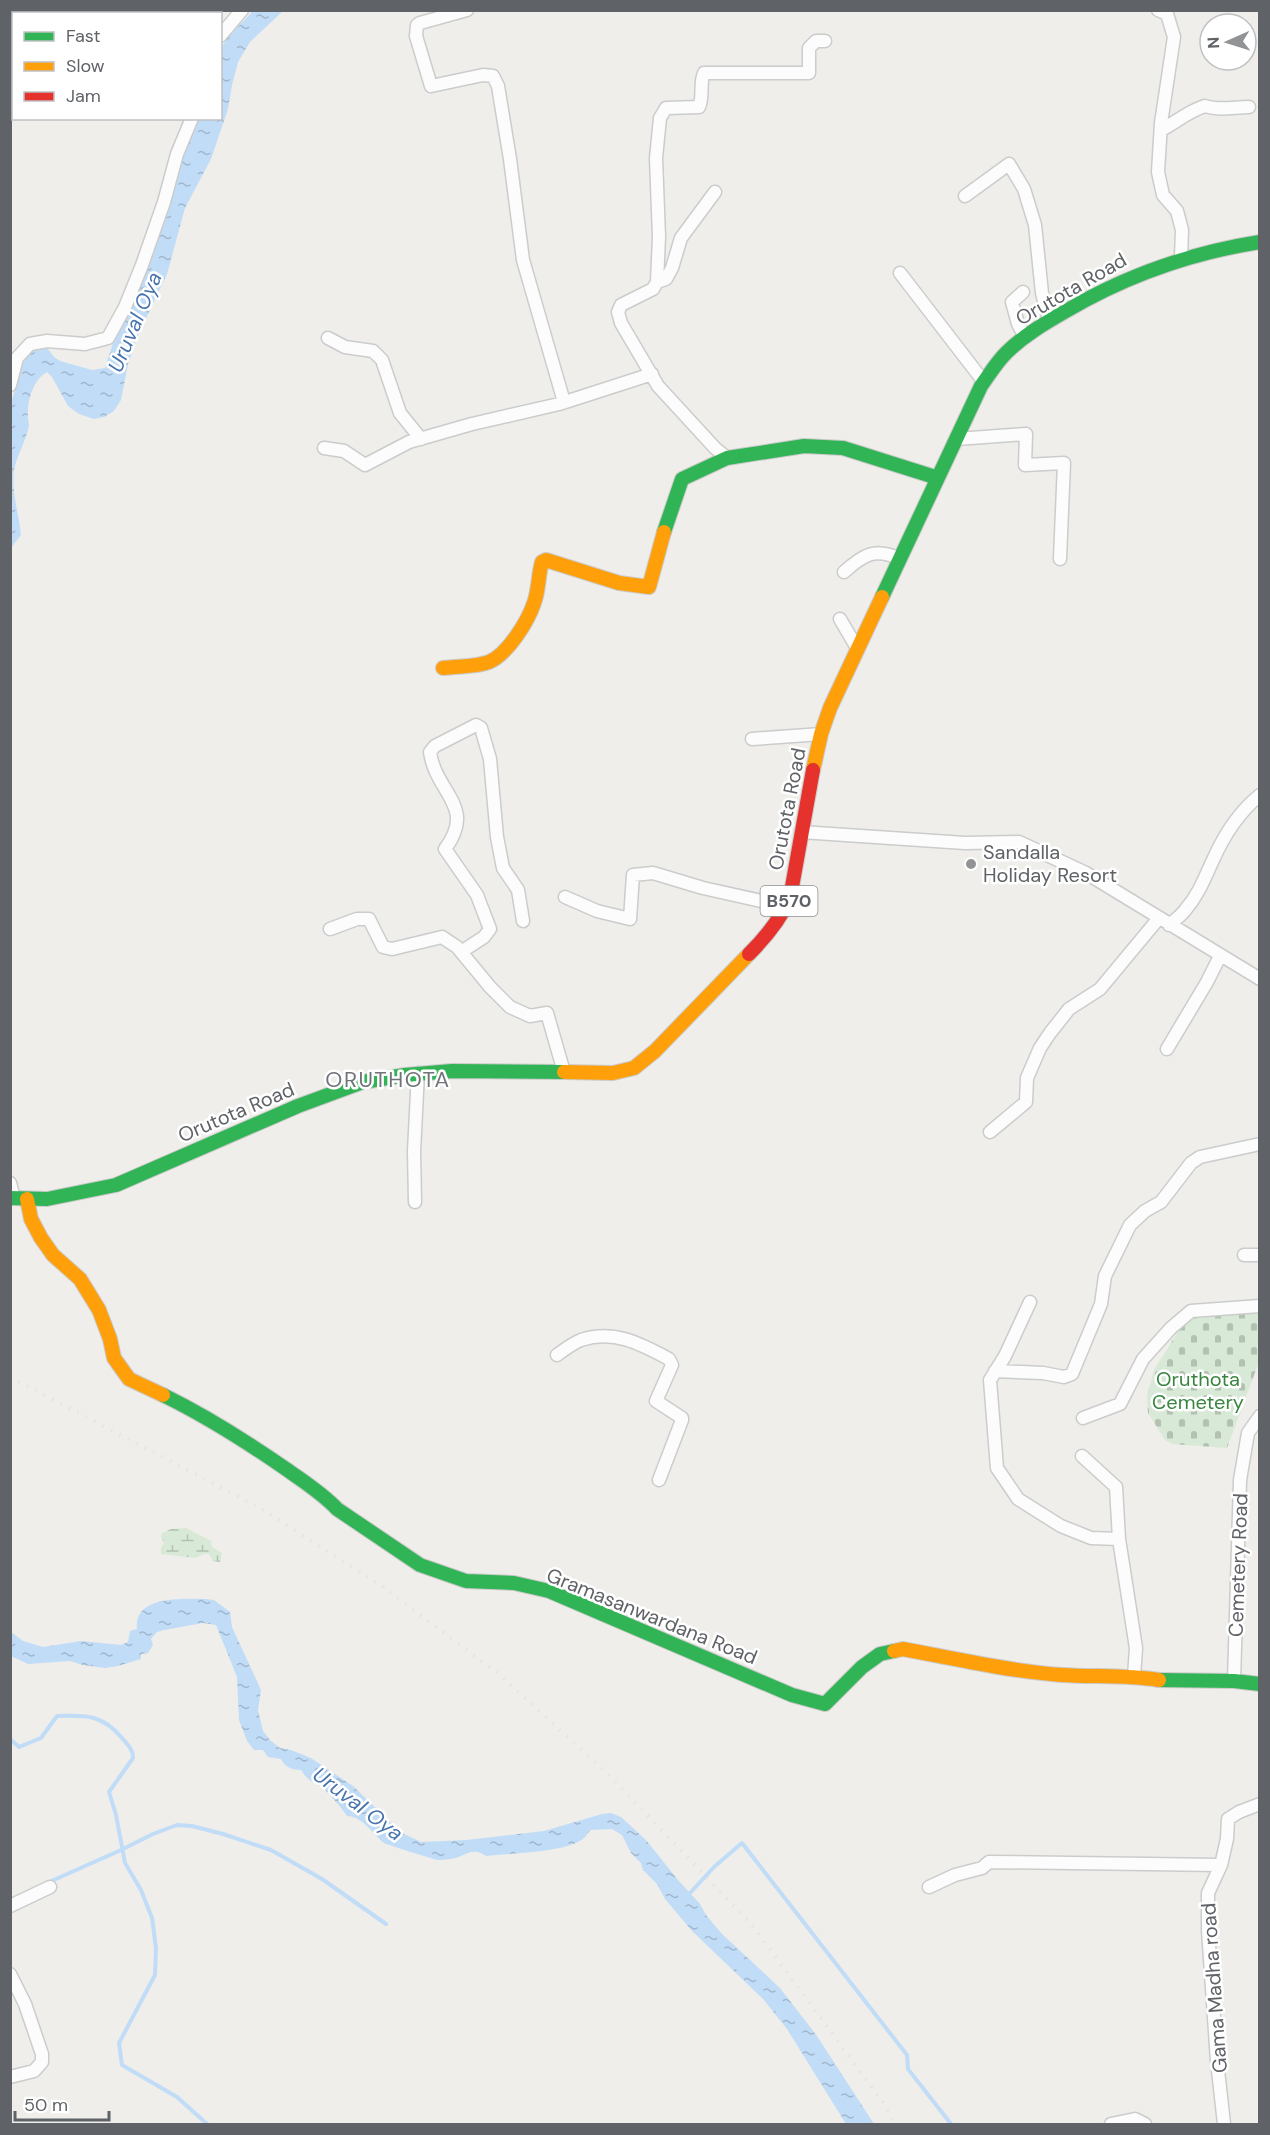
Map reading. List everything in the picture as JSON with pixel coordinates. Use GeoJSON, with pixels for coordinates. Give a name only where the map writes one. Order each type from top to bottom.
{"type":"FeatureCollection","features":[{"type":"Feature","properties":{"kind":"street"},"geometry":{"type":"LineString","coordinates":[[222,34],[242,10]]}},
{"type":"Feature","properties":{"kind":"street"},"geometry":{"type":"LineString","coordinates":[[467,10],[420,23],[417,25],[416,36],[431,86],[483,75],[494,76],[498,86],[510,159],[523,260],[564,402]]}},
{"type":"Feature","properties":{"kind":"street"},"geometry":{"type":"LineString","coordinates":[[1158,10],[1167,14],[1174,37],[1161,130],[1158,172],[1163,195],[1177,211],[1182,230],[1181,257]]}},
{"type":"Feature","properties":{"kind":"street"},"geometry":{"type":"LineString","coordinates":[[727,458],[658,386],[621,323],[618,312],[621,305],[654,289],[657,282],[659,237],[656,158],[660,118],[666,108],[699,107],[702,100],[701,80],[704,74],[809,73],[809,48],[816,41],[825,41]]}},
{"type":"Feature","properties":{"kind":"street"},"geometry":{"type":"LineString","coordinates":[[1161,130],[1179,121],[1184,115],[1205,106],[1217,110],[1229,107],[1249,107]]}},
{"type":"Feature","properties":{"kind":"street"},"geometry":{"type":"LineString","coordinates":[[10,385],[17,358],[30,344],[46,341],[85,344],[108,338],[125,307],[142,266],[164,202],[177,154],[191,120]]}},
{"type":"Feature","properties":{"kind":"street"},"geometry":{"type":"LineString","coordinates":[[965,196],[1009,164],[1024,189],[1035,225],[1042,293],[1049,320]]}},
{"type":"Feature","properties":{"kind":"street"},"geometry":{"type":"LineString","coordinates":[[657,282],[666,279],[672,268],[681,238],[714,192]]}},
{"type":"Feature","properties":{"kind":"street","name":"Orutota Road"},"geometry":{"type":"LineString","coordinates":[[17,1198],[68,1196],[116,1185],[333,1092],[363,1082],[418,1073],[498,1071],[613,1073],[634,1068],[682,1024],[765,938],[783,913],[790,898],[821,734],[830,708],[984,382],[1007,352],[1025,337],[1049,320],[1112,285],[1139,272],[1181,257],[1260,242]]}},
{"type":"Feature","properties":{"kind":"street"},"geometry":{"type":"LineString","coordinates":[[900,273],[984,382]]}},
{"type":"Feature","properties":{"kind":"street"},"geometry":{"type":"LineString","coordinates":[[1023,292],[1012,302],[1018,324],[1025,337]]}},
{"type":"Feature","properties":{"kind":"street"},"geometry":{"type":"LineString","coordinates":[[328,338],[345,347],[373,351],[382,360],[400,413],[421,439]]}},
{"type":"Feature","properties":{"kind":"street"},"geometry":{"type":"LineString","coordinates":[[324,448],[344,451],[365,465],[387,452],[421,439],[564,402],[652,374]]}},
{"type":"Feature","properties":{"kind":"street"},"geometry":{"type":"LineString","coordinates":[[957,439],[1026,434],[1025,465],[1064,463],[1060,559]]}},
{"type":"Feature","properties":{"kind":"street"},"geometry":{"type":"LineString","coordinates":[[443,668],[489,662],[500,655],[534,603],[542,562],[546,560],[619,583],[649,587],[682,478],[709,468],[727,458],[804,446],[843,448],[938,478]]}},
{"type":"Feature","properties":{"kind":"street"},"geometry":{"type":"LineString","coordinates":[[844,572],[861,557],[885,552],[900,559]]}},
{"type":"Feature","properties":{"kind":"street"},"geometry":{"type":"LineString","coordinates":[[840,619],[857,648]]}},
{"type":"Feature","properties":{"kind":"street"},"geometry":{"type":"LineString","coordinates":[[461,952],[484,937],[490,929],[477,895],[445,849],[454,836],[458,817],[454,803],[436,775],[430,752],[435,746],[476,725],[481,728],[490,759],[497,837],[503,868],[518,890],[523,921]]}},
{"type":"Feature","properties":{"kind":"street"},"geometry":{"type":"LineString","coordinates":[[752,739],[821,734]]}},
{"type":"Feature","properties":{"kind":"street"},"geometry":{"type":"LineString","coordinates":[[990,1132],[1026,1102],[1027,1078],[1040,1048],[1050,1033],[1070,1009],[1100,989],[1164,922],[1186,909],[1233,825],[1241,813],[1260,795]]}},
{"type":"Feature","properties":{"kind":"street"},"geometry":{"type":"LineString","coordinates":[[801,832],[965,843],[1019,842],[1086,873],[1260,979]]}},
{"type":"Feature","properties":{"kind":"street"},"geometry":{"type":"LineString","coordinates":[[565,897],[597,911],[630,919],[633,875],[652,873],[703,888],[766,902],[783,913]]}},
{"type":"Feature","properties":{"kind":"street"},"geometry":{"type":"LineString","coordinates":[[330,929],[357,919],[369,918],[383,947],[392,950],[442,937],[461,952],[510,1007],[530,1016],[547,1013],[564,1072]]}},
{"type":"Feature","properties":{"kind":"street"},"geometry":{"type":"LineString","coordinates":[[1167,1050],[1220,956]]}},
{"type":"Feature","properties":{"kind":"street"},"geometry":{"type":"LineString","coordinates":[[415,1202],[414,1151],[418,1073]]}},
{"type":"Feature","properties":{"kind":"street"},"geometry":{"type":"LineString","coordinates":[[995,1371],[1043,1373],[1064,1377],[1072,1374],[1101,1304],[1105,1276],[1130,1225],[1145,1211],[1161,1202],[1191,1163],[1200,1157],[1260,1144]]}},
{"type":"Feature","properties":{"kind":"street"},"geometry":{"type":"LineString","coordinates":[[10,1183],[17,1198]]}},
{"type":"Feature","properties":{"kind":"street","name":"Gramasanwardana Road"},"geometry":{"type":"LineString","coordinates":[[17,1198],[53,1255],[80,1280],[99,1310],[110,1339],[114,1358],[129,1379],[193,1410],[253,1446],[326,1497],[337,1509],[420,1566],[466,1581],[514,1583],[549,1591],[792,1695],[825,1704],[862,1667],[880,1654],[903,1649],[1024,1671],[1064,1675],[1134,1676],[1168,1681],[1234,1681],[1260,1684]]}},
{"type":"Feature","properties":{"kind":"street"},"geometry":{"type":"LineString","coordinates":[[1244,1255],[1260,1255]]}},
{"type":"Feature","properties":{"kind":"street"},"geometry":{"type":"LineString","coordinates":[[1030,1302],[1005,1356],[990,1380],[997,1468],[1018,1499],[1061,1526],[1092,1538],[1119,1539]]}},
{"type":"Feature","properties":{"kind":"street"},"geometry":{"type":"LineString","coordinates":[[1083,1418],[1120,1404],[1143,1359],[1171,1328],[1191,1311],[1260,1306]]}},
{"type":"Feature","properties":{"kind":"street"},"geometry":{"type":"LineString","coordinates":[[557,1355],[580,1340],[615,1336],[631,1340],[669,1359],[672,1365],[656,1401],[682,1420],[659,1480]]}},
{"type":"Feature","properties":{"kind":"street","name":"Cemetery Road"},"geometry":{"type":"LineString","coordinates":[[1234,1681],[1240,1480],[1248,1433],[1260,1416]]}},
{"type":"Feature","properties":{"kind":"street"},"geometry":{"type":"LineString","coordinates":[[1082,1456],[1116,1487],[1119,1539],[1136,1648],[1134,1676]]}},
{"type":"Feature","properties":{"kind":"street","name":"Gama Madha road"},"geometry":{"type":"LineString","coordinates":[[1224,2124],[1217,2061],[1208,1893],[1221,1865],[1227,1839],[1228,1819],[1260,1804]]}},
{"type":"Feature","properties":{"kind":"street"},"geometry":{"type":"LineString","coordinates":[[929,1887],[955,1875],[982,1868],[989,1862],[1221,1865]]}},
{"type":"Feature","properties":{"kind":"street"},"geometry":{"type":"LineString","coordinates":[[10,1906],[50,1887]]}},
{"type":"Feature","properties":{"kind":"street"},"geometry":{"type":"LineString","coordinates":[[10,1974],[26,2004],[42,2054],[41,2065],[34,2071],[10,2077]]}},
{"type":"Feature","properties":{"kind":"street"},"geometry":{"type":"LineString","coordinates":[[1111,2124],[1135,2119],[1146,2124]]}},
{"type":"Feature","properties":{"kind":"green space","name":"Oruthota Cemetery"},"geometry":{"type":"Polygon","coordinates":[[[1259,1312],[1259,1362],[1227,1448],[1172,1444],[1165,1440],[1148,1413],[1147,1396],[1154,1370],[1179,1330],[1194,1318],[1259,1312]]]}},
{"type":"Feature","properties":{"kind":"green space"},"geometry":{"type":"Polygon","coordinates":[[[186,1528],[211,1541],[212,1547],[222,1553],[220,1562],[213,1561],[209,1554],[195,1558],[161,1554],[161,1547],[164,1543],[162,1533],[171,1529],[186,1528]]]}},
{"type":"Feature","properties":{"kind":"water","name":"Uruval Oya"},"geometry":{"type":"Polygon","coordinates":[[[253,11],[283,11],[250,42],[238,62],[228,109],[211,159],[185,208],[167,274],[138,335],[128,364],[121,400],[114,411],[104,417],[94,419],[79,414],[68,406],[47,372],[42,375],[33,389],[28,407],[29,426],[13,478],[21,535],[11,548],[11,403],[23,363],[31,349],[40,345],[47,348],[60,361],[92,370],[105,368],[119,324],[137,295],[160,231],[178,162],[199,120],[222,120],[222,48],[226,39],[253,11]]]}},
{"type":"Feature","properties":{"kind":"water","name":"Uruval Oya"},"geometry":{"type":"Polygon","coordinates":[[[214,1600],[230,1612],[232,1627],[261,1690],[258,1710],[263,1731],[271,1741],[280,1748],[311,1758],[353,1786],[402,1833],[421,1842],[466,1840],[544,1831],[602,1814],[611,1813],[621,1817],[646,1840],[722,1934],[780,1988],[817,2036],[874,2124],[846,2124],[787,2029],[763,1999],[692,1931],[665,1899],[657,1884],[643,1870],[641,1863],[631,1853],[622,1835],[612,1829],[591,1830],[577,1842],[553,1849],[486,1856],[473,1852],[443,1860],[384,1843],[358,1819],[347,1816],[324,1789],[309,1780],[301,1770],[289,1768],[281,1759],[268,1757],[263,1750],[254,1750],[247,1741],[239,1720],[237,1677],[216,1625],[203,1623],[157,1632],[151,1639],[153,1645],[148,1653],[141,1654],[141,1659],[105,1668],[70,1661],[28,1664],[11,1656],[11,1632],[23,1641],[43,1647],[81,1641],[121,1645],[128,1642],[130,1631],[137,1629],[138,1618],[143,1610],[152,1605],[162,1601],[214,1600]]]}},
{"type":"Feature","properties":{"kind":"waterway"},"geometry":{"type":"LineString","coordinates":[[10,1739],[19,1747],[41,1738],[57,1716],[85,1716],[107,1724],[131,1749],[133,1758],[109,1792],[125,1863],[141,1890],[152,1918],[156,1948],[155,1975],[119,2043],[122,2065],[177,2097],[207,2124]]}},
{"type":"Feature","properties":{"kind":"waterway"},"geometry":{"type":"LineString","coordinates":[[47,1883],[153,1834],[177,1825],[192,1826],[271,1850],[322,1879],[386,1924]]}},
{"type":"Feature","properties":{"kind":"waterway"},"geometry":{"type":"LineString","coordinates":[[690,1893],[714,1867],[742,1843],[907,2055],[908,2069],[951,2124]]}},
{"type":"Feature","properties":{"kind":"railway"},"geometry":{"type":"LineString","coordinates":[[10,1377],[260,1508],[383,1587],[500,1675],[610,1776],[752,1925],[882,2101],[896,2124]]}},
{"type":"Feature","properties":{"kind":"traffic: fast"},"geometry":{"type":"LineString","coordinates":[[882,597],[981,386],[1006,353],[1027,335],[1050,320],[1089,298],[1136,276],[1209,252],[1260,242]]}},
{"type":"Feature","properties":{"kind":"traffic: fast"},"geometry":{"type":"LineString","coordinates":[[664,532],[682,479],[727,458],[804,446],[843,448],[938,478]]}},
{"type":"Feature","properties":{"kind":"traffic: fast"},"geometry":{"type":"LineString","coordinates":[[10,1198],[47,1199],[116,1185],[298,1106],[363,1082],[452,1071],[564,1072]]}},
{"type":"Feature","properties":{"kind":"traffic: fast"},"geometry":{"type":"LineString","coordinates":[[163,1395],[256,1449],[313,1488],[337,1509],[420,1565],[466,1581],[514,1583],[549,1591],[792,1695],[825,1704],[862,1667],[880,1654],[894,1651]]}},
{"type":"Feature","properties":{"kind":"traffic: fast"},"geometry":{"type":"LineString","coordinates":[[1159,1680],[1234,1681],[1260,1684]]}},
{"type":"Feature","properties":{"kind":"traffic: slow"},"geometry":{"type":"LineString","coordinates":[[443,668],[484,664],[496,658],[510,645],[531,610],[536,598],[542,562],[546,560],[619,583],[649,587],[664,532]]}},
{"type":"Feature","properties":{"kind":"traffic: slow"},"geometry":{"type":"LineString","coordinates":[[813,770],[821,734],[830,708],[882,597]]}},
{"type":"Feature","properties":{"kind":"traffic: slow"},"geometry":{"type":"LineString","coordinates":[[564,1072],[613,1073],[634,1068],[655,1051],[749,954]]}},
{"type":"Feature","properties":{"kind":"traffic: slow"},"geometry":{"type":"LineString","coordinates":[[27,1199],[31,1219],[41,1238],[53,1255],[80,1279],[99,1310],[110,1339],[114,1358],[129,1379],[163,1395]]}},
{"type":"Feature","properties":{"kind":"traffic: slow"},"geometry":{"type":"LineString","coordinates":[[894,1651],[903,1649],[1022,1671],[1159,1680]]}},
{"type":"Feature","properties":{"kind":"traffic: jam"},"geometry":{"type":"LineString","coordinates":[[749,954],[772,928],[790,898],[813,770]]}},
{"type":"Feature","properties":{"kind":"place","name":"Sandalla Holiday Resort"},"geometry":{"type":"Point","coordinates":[971,864]}},
{"type":"Feature","properties":{"kind":"district","name":"ORUTHOTA"},"geometry":{"type":"Point","coordinates":[388,1079]}}]}
